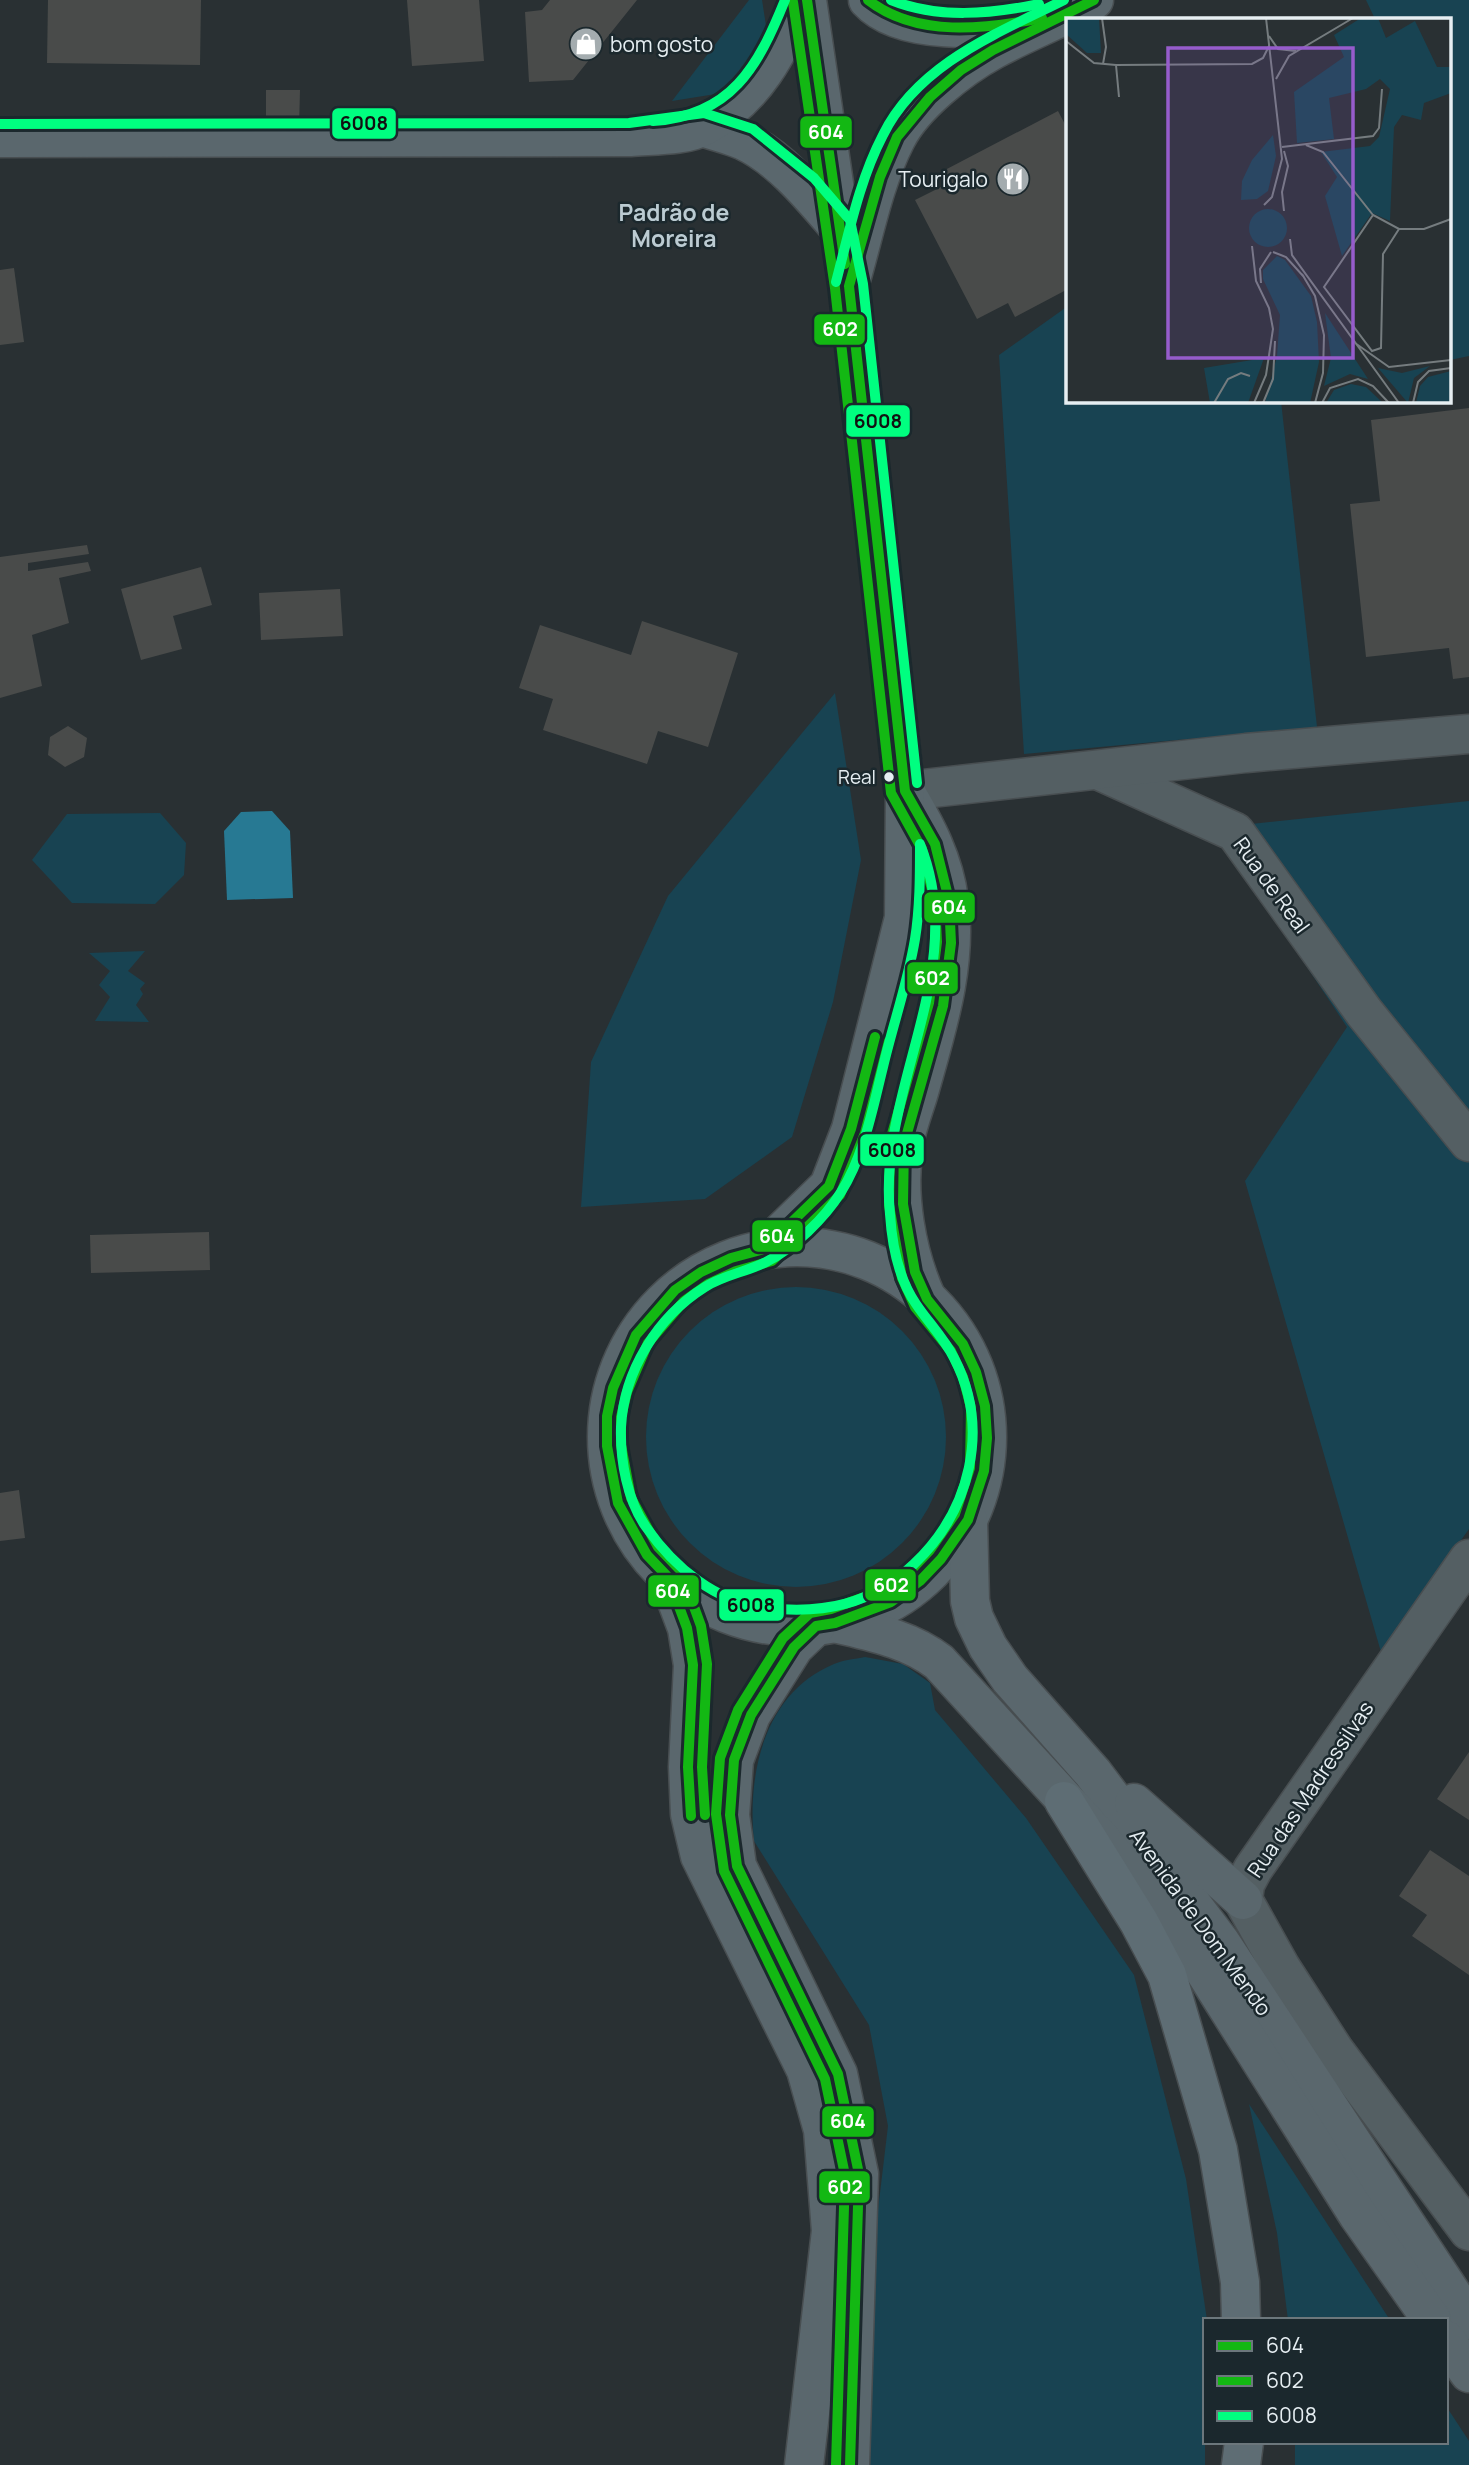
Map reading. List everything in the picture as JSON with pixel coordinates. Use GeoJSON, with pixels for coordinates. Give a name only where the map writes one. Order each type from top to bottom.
{"type":"FeatureCollection","features":[{"type":"Feature","properties":{"kind":"highway"},"geometry":{"type":"LineString","coordinates":[[1064,1801],[1139,1922],[1167,1975],[1218,2150],[1240,2281],[1241,2318]]}},
{"type":"Feature","properties":{"kind":"highway"},"geometry":{"type":"LineString","coordinates":[[1241,2465],[1244,2444]]}},
{"type":"Feature","properties":{"kind":"main road"},"geometry":{"type":"LineString","coordinates":[[703,127],[732,106],[754,84],[781,48],[800,0]]}},
{"type":"Feature","properties":{"kind":"main road"},"geometry":{"type":"LineString","coordinates":[[764,1249],[829,1186],[851,1129],[904,918],[905,791],[849,286],[807,0]]}},
{"type":"Feature","properties":{"kind":"main road"},"geometry":{"type":"LineString","coordinates":[[869,0],[878,11],[926,25],[966,29],[1009,25],[1084,6]]}},
{"type":"Feature","properties":{"kind":"main road"},"geometry":{"type":"LineString","coordinates":[[849,286],[880,177],[897,137],[930,97],[961,70],[993,50],[1084,6]]}},
{"type":"Feature","properties":{"kind":"main road"},"geometry":{"type":"LineString","coordinates":[[0,138],[630,137],[703,127],[745,141],[804,188],[839,228]]}},
{"type":"Feature","properties":{"kind":"main road"},"geometry":{"type":"LineString","coordinates":[[905,791],[935,844],[950,911],[951,943],[943,1006],[904,1144],[904,1204],[908,1239],[915,1272],[927,1299]]}},
{"type":"Feature","properties":{"kind":"main road"},"geometry":{"type":"LineString","coordinates":[[826,1625],[775,1626],[746,1619],[716,1609],[668,1577],[647,1555],[618,1503],[607,1446],[607,1416],[613,1388],[636,1335],[654,1311],[675,1290],[721,1262],[764,1249],[797,1246],[831,1249],[864,1258],[891,1271],[927,1299],[963,1344],[976,1372],[985,1406],[987,1437],[984,1471],[968,1520],[941,1559],[920,1581],[891,1602],[826,1625],[794,1647],[751,1714],[734,1760],[730,1815],[737,1866],[838,2074],[859,2174],[850,2465]]}},
{"type":"Feature","properties":{"kind":"main road","name":"Avenida de Dom Mendo"},"geometry":{"type":"LineString","coordinates":[[968,1520],[968,1584],[980,1633],[1010,1679],[1093,1773],[1228,1953],[1469,2320]]}},
{"type":"Feature","properties":{"kind":"main road"},"geometry":{"type":"LineString","coordinates":[[668,1577],[687,1628],[693,1665],[688,1767],[690,1814],[699,1856],[806,2070],[823,2130],[831,2231],[804,2465]]}},
{"type":"Feature","properties":{"kind":"main road","name":"Avenida de Dom Mendo"},"geometry":{"type":"LineString","coordinates":[[826,1625],[895,1639],[922,1649],[939,1662],[1134,1879],[1200,1964],[1358,2215],[1431,2318]]}},
{"type":"Feature","properties":{"kind":"main road"},"geometry":{"type":"LineString","coordinates":[[1093,1773],[1140,1808],[1243,1900]]}},
{"type":"Feature","properties":{"kind":"main road"},"geometry":{"type":"LineString","coordinates":[[1448,2343],[1469,2373]]}},
{"type":"Feature","properties":{"kind":"street"},"geometry":{"type":"LineString","coordinates":[[905,791],[1246,753],[1469,734]]}},
{"type":"Feature","properties":{"kind":"street","name":"Rua de Real"},"geometry":{"type":"LineString","coordinates":[[1100,771],[1235,832],[1364,1013],[1469,1142]]}},
{"type":"Feature","properties":{"kind":"street","name":"Rua das Madressilvas"},"geometry":{"type":"LineString","coordinates":[[1469,1559],[1253,1869],[1245,1884],[1243,1900],[1281,1969],[1334,2050],[1469,2231]]}},
{"type":"Feature","properties":{"kind":"shaded area"},"geometry":{"type":"Polygon","coordinates":[[[749,0],[762,0],[769,45],[722,93],[672,101],[749,0]]]}},
{"type":"Feature","properties":{"kind":"shaded area"},"geometry":{"type":"Polygon","coordinates":[[[1366,0],[1469,0],[1469,356],[1452,360],[1452,18],[1375,18],[1366,0]]]}},
{"type":"Feature","properties":{"kind":"shaded area"},"geometry":{"type":"Polygon","coordinates":[[[1066,307],[1066,402],[1281,402],[1317,727],[1024,754],[999,355],[1066,307]]]}},
{"type":"Feature","properties":{"kind":"shaded area"},"geometry":{"type":"Polygon","coordinates":[[[835,693],[861,860],[833,1002],[792,1137],[705,1199],[581,1207],[591,1062],[668,896],[835,693]]]}},
{"type":"Feature","properties":{"kind":"shaded area"},"geometry":{"type":"Polygon","coordinates":[[[1469,801],[1469,1529],[1381,1652],[1245,1181],[1347,1027],[1214,828],[1469,801]]]}},
{"type":"Feature","properties":{"kind":"shaded area"},"geometry":{"type":"Polygon","coordinates":[[[272,811],[290,831],[293,898],[227,900],[224,831],[241,812],[272,811]]]}},
{"type":"Feature","properties":{"kind":"shaded area"},"geometry":{"type":"Polygon","coordinates":[[[160,813],[186,843],[184,875],[155,904],[72,903],[32,860],[67,814],[160,813]]]}},
{"type":"Feature","properties":{"kind":"shaded area"},"geometry":{"type":"Polygon","coordinates":[[[145,951],[128,971],[145,983],[140,989],[143,994],[136,1005],[149,1022],[95,1021],[110,997],[99,985],[110,971],[89,953],[145,951]]]}},
{"type":"Feature","properties":{"kind":"shaded area"},"geometry":{"type":"Polygon","coordinates":[[[796,1287],[825,1290],[853,1299],[879,1312],[902,1331],[921,1354],[934,1380],[943,1408],[946,1437],[943,1466],[934,1494],[921,1520],[902,1543],[879,1562],[853,1575],[825,1584],[796,1587],[767,1584],[739,1575],[713,1562],[690,1543],[671,1520],[658,1494],[649,1466],[646,1437],[649,1408],[658,1380],[671,1354],[690,1331],[713,1312],[739,1299],[767,1290],[796,1287]]]}},
{"type":"Feature","properties":{"kind":"shaded area"},"geometry":{"type":"Polygon","coordinates":[[[865,1657],[903,1664],[930,1683],[935,1710],[1026,1818],[1134,1975],[1186,2179],[1207,2318],[1203,2318],[1205,2465],[863,2465],[869,2285],[888,2126],[869,2025],[754,1841],[753,1815],[758,1763],[765,1738],[776,1715],[791,1694],[810,1677],[838,1663],[865,1657]]]}},
{"type":"Feature","properties":{"kind":"shaded area"},"geometry":{"type":"Polygon","coordinates":[[[1249,2104],[1389,2318],[1288,2318],[1277,2233],[1249,2104]]]}},
{"type":"Feature","properties":{"kind":"shaded area"},"geometry":{"type":"Polygon","coordinates":[[[1448,2409],[1469,2441],[1469,2465],[1295,2465],[1295,2444],[1448,2444],[1448,2409]]]}},
{"type":"Feature","properties":{"kind":"building"},"geometry":{"type":"Polygon","coordinates":[[[48,0],[201,0],[200,65],[47,63],[48,0]]]}},
{"type":"Feature","properties":{"kind":"building"},"geometry":{"type":"Polygon","coordinates":[[[407,0],[479,0],[484,61],[412,66],[407,0]]]}},
{"type":"Feature","properties":{"kind":"building"},"geometry":{"type":"Polygon","coordinates":[[[550,0],[637,0],[573,80],[529,82],[525,12],[542,10],[550,0]]]}},
{"type":"Feature","properties":{"kind":"building"},"geometry":{"type":"Polygon","coordinates":[[[266,90],[300,90],[299,128],[266,127],[266,90]]]}},
{"type":"Feature","properties":{"kind":"building"},"geometry":{"type":"Polygon","coordinates":[[[1058,111],[1066,126],[1066,290],[1015,317],[1008,303],[977,319],[915,200],[949,183],[943,171],[1058,111]]]}},
{"type":"Feature","properties":{"kind":"building"},"geometry":{"type":"Polygon","coordinates":[[[14,268],[24,342],[0,345],[0,270],[14,268]]]}},
{"type":"Feature","properties":{"kind":"building"},"geometry":{"type":"Polygon","coordinates":[[[1469,408],[1469,677],[1453,679],[1449,648],[1366,657],[1350,504],[1380,501],[1371,420],[1469,408]]]}},
{"type":"Feature","properties":{"kind":"building"},"geometry":{"type":"Polygon","coordinates":[[[87,545],[89,554],[28,563],[28,571],[88,562],[91,571],[59,578],[69,623],[32,635],[42,686],[0,698],[0,557],[87,545]]]}},
{"type":"Feature","properties":{"kind":"building"},"geometry":{"type":"Polygon","coordinates":[[[201,567],[212,605],[173,616],[182,649],[141,660],[121,589],[201,567]]]}},
{"type":"Feature","properties":{"kind":"building"},"geometry":{"type":"Polygon","coordinates":[[[340,589],[343,636],[261,640],[259,593],[340,589]]]}},
{"type":"Feature","properties":{"kind":"building"},"geometry":{"type":"Polygon","coordinates":[[[642,621],[738,653],[708,747],[658,731],[647,764],[543,730],[553,699],[519,688],[540,625],[631,655],[642,621]]]}},
{"type":"Feature","properties":{"kind":"building"},"geometry":{"type":"Polygon","coordinates":[[[68,726],[87,738],[84,757],[65,767],[48,755],[50,737],[68,726]]]}},
{"type":"Feature","properties":{"kind":"building"},"geometry":{"type":"Polygon","coordinates":[[[209,1232],[210,1270],[91,1273],[90,1235],[209,1232]]]}},
{"type":"Feature","properties":{"kind":"building"},"geometry":{"type":"Polygon","coordinates":[[[19,1490],[25,1538],[0,1541],[0,1493],[19,1490]]]}},
{"type":"Feature","properties":{"kind":"building"},"geometry":{"type":"Polygon","coordinates":[[[1469,1752],[1469,1820],[1437,1799],[1469,1752]]]}},
{"type":"Feature","properties":{"kind":"building"},"geometry":{"type":"Polygon","coordinates":[[[1430,1850],[1469,1876],[1469,1975],[1412,1936],[1427,1915],[1399,1896],[1430,1850]]]}},
{"type":"Feature","properties":{"kind":"transit line","name":"6008"},"geometry":{"type":"LineString","coordinates":[[653,121],[680,117],[703,109],[738,84],[764,46],[785,0]]}},
{"type":"Feature","properties":{"kind":"transit line","name":"604"},"geometry":{"type":"LineString","coordinates":[[807,0],[845,264]]}},
{"type":"Feature","properties":{"kind":"transit line","name":"604"},"geometry":{"type":"LineString","coordinates":[[868,0],[887,12],[930,25],[975,27],[1042,18]]}},
{"type":"Feature","properties":{"kind":"transit line","name":"6008"},"geometry":{"type":"LineString","coordinates":[[891,0],[927,10],[964,13],[1039,4]]}},
{"type":"Feature","properties":{"kind":"transit line","name":"6008"},"geometry":{"type":"LineString","coordinates":[[836,282],[867,170],[898,110],[938,70],[962,53],[1064,0]]}},
{"type":"Feature","properties":{"kind":"transit line","name":"604"},"geometry":{"type":"LineString","coordinates":[[850,2465],[859,2174],[838,2074],[737,1866],[730,1815],[734,1760],[751,1715],[794,1647],[816,1626],[835,1623],[891,1602],[920,1581],[941,1559],[968,1520],[984,1471],[987,1438],[985,1406],[976,1372],[963,1344],[927,1299],[915,1272],[903,1204],[904,1144],[943,1006],[951,943],[949,900],[935,844],[905,791],[849,286],[880,177],[897,137],[930,97],[961,70],[993,50],[1094,0]]}},
{"type":"Feature","properties":{"kind":"transit line","name":"602"},"geometry":{"type":"LineString","coordinates":[[793,2],[835,288],[891,793],[922,849],[935,902],[937,942],[929,1003],[890,1141],[889,1205],[902,1278],[915,1307],[951,1351],[963,1377],[971,1408],[970,1468],[955,1514],[930,1550],[911,1570],[884,1590],[831,1609],[810,1613],[783,1638],[738,1710],[720,1758],[716,1814],[724,1871],[825,2079],[845,2175],[836,2465]]}},
{"type":"Feature","properties":{"kind":"transit line","name":"6008"},"geometry":{"type":"LineString","coordinates":[[0,124],[629,123],[704,113],[753,129],[814,178],[850,220],[863,284],[917,783]]}},
{"type":"Feature","properties":{"kind":"transit line","name":"6008"},"geometry":{"type":"LineString","coordinates":[[920,844],[933,891],[935,938],[929,984],[896,1121],[890,1167],[890,1214],[900,1272],[916,1304],[950,1351],[965,1385],[971,1413],[969,1468],[961,1494],[933,1543],[914,1564],[881,1589],[864,1598],[827,1608],[788,1610],[748,1605],[714,1591],[683,1569],[657,1542],[639,1516],[629,1492],[623,1466],[621,1427],[624,1406],[636,1366],[646,1347],[672,1314],[712,1283],[758,1265],[787,1249],[808,1232],[826,1212],[849,1178],[867,1131],[912,955],[919,904],[920,844]]}},
{"type":"Feature","properties":{"kind":"transit line","name":"604"},"geometry":{"type":"LineString","coordinates":[[691,1816],[688,1767],[693,1665],[687,1628],[668,1577],[647,1555],[618,1503],[607,1446],[607,1416],[613,1388],[636,1335],[675,1290],[701,1272],[731,1258],[764,1249],[829,1186],[851,1129],[875,1037]]}},
{"type":"Feature","properties":{"kind":"transit line","name":"602"},"geometry":{"type":"LineString","coordinates":[[705,1815],[702,1767],[707,1664],[701,1626],[681,1571],[658,1547],[631,1498],[621,1445],[621,1417],[627,1392],[648,1343],[684,1301],[708,1284],[736,1271],[772,1261],[840,1195],[865,1133],[889,1041]]}},
{"type":"Feature","properties":{"kind":"place","name":"bom gosto"},"geometry":{"type":"Point","coordinates":[586,44]}},
{"type":"Feature","properties":{"kind":"place","name":"Tourigalo"},"geometry":{"type":"Point","coordinates":[1013,179]}},
{"type":"Feature","properties":{"kind":"place","name":"Real"},"geometry":{"type":"Point","coordinates":[889,777]}},
{"type":"Feature","properties":{"kind":"district","name":"Padrão de Moreira"},"geometry":{"type":"Point","coordinates":[674,225]}}]}
